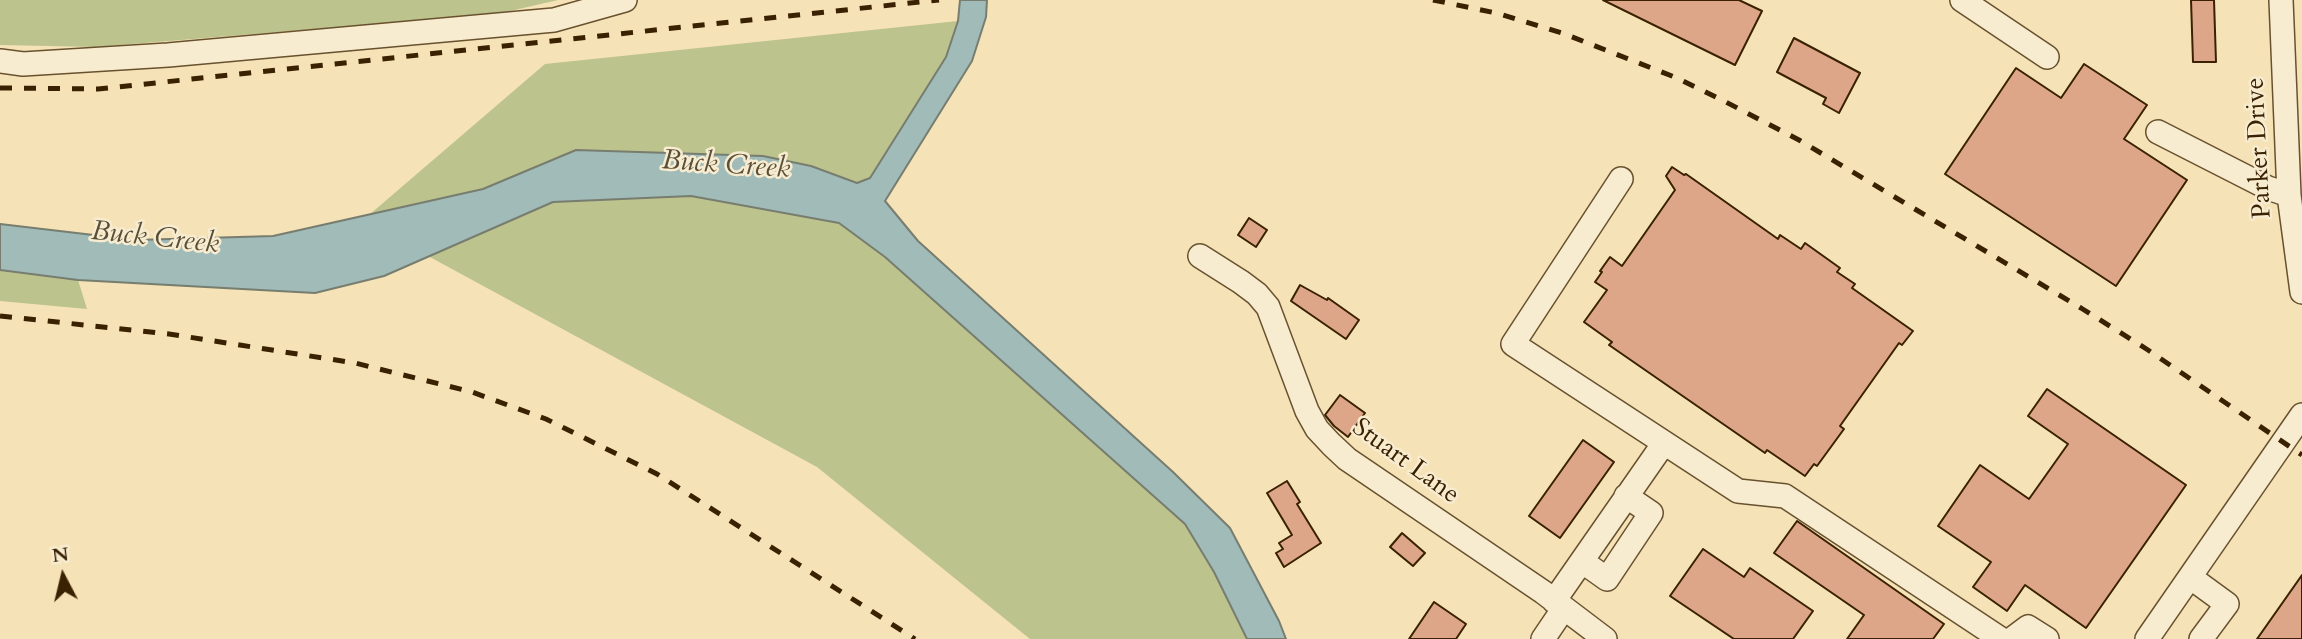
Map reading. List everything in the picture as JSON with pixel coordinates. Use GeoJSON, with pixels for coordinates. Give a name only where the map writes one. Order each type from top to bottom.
{"type":"FeatureCollection","features":[{"type":"Feature","properties":{"kind":"street"},"geometry":{"type":"LineString","coordinates":[[0,61],[23,64],[167,55],[554,20],[625,0]]}},
{"type":"Feature","properties":{"kind":"street"},"geometry":{"type":"LineString","coordinates":[[1962,0],[2047,57]]}},
{"type":"Feature","properties":{"kind":"street","name":"Parker Drive"},"geometry":{"type":"LineString","coordinates":[[2281,0],[2289,195],[2302,292]]}},
{"type":"Feature","properties":{"kind":"street"},"geometry":{"type":"LineString","coordinates":[[2158,132],[2268,188],[2289,195]]}},
{"type":"Feature","properties":{"kind":"street"},"geometry":{"type":"LineString","coordinates":[[1621,180],[1513,344],[1738,491],[1785,496],[2001,639]]}},
{"type":"Feature","properties":{"kind":"street","name":"Stuart Lane"},"geometry":{"type":"LineString","coordinates":[[1200,256],[1241,282],[1268,307],[1307,411],[1317,429],[1331,444],[1347,458],[1559,604],[1605,639]]}},
{"type":"Feature","properties":{"kind":"street"},"geometry":{"type":"LineString","coordinates":[[2147,639],[2302,415]]}},
{"type":"Feature","properties":{"kind":"street"},"geometry":{"type":"LineString","coordinates":[[1543,639],[1583,562],[1607,579],[1651,513],[1626,496],[1664,443]]}},
{"type":"Feature","properties":{"kind":"street"},"geometry":{"type":"LineString","coordinates":[[2190,577],[2227,604],[2201,639]]}},
{"type":"Feature","properties":{"kind":"street"},"geometry":{"type":"LineString","coordinates":[[2012,639],[2028,627],[2047,639]]}},
{"type":"Feature","properties":{"kind":"green space"},"geometry":{"type":"Polygon","coordinates":[[[0,0],[558,0],[497,14],[96,47],[0,45],[0,0]]]}},
{"type":"Feature","properties":{"kind":"green space"},"geometry":{"type":"Polygon","coordinates":[[[958,21],[946,57],[870,178],[857,183],[811,166],[576,150],[483,189],[369,215],[545,64],[958,21]]]}},
{"type":"Feature","properties":{"kind":"green space"},"geometry":{"type":"Polygon","coordinates":[[[691,196],[839,223],[885,257],[1185,524],[1214,572],[1247,639],[1030,639],[817,467],[428,256],[553,202],[691,196]]]}},
{"type":"Feature","properties":{"kind":"green space"},"geometry":{"type":"Polygon","coordinates":[[[0,270],[78,280],[87,309],[0,301],[0,270]]]}},
{"type":"Feature","properties":{"kind":"water","name":"Buck Creek"},"geometry":{"type":"Polygon","coordinates":[[[960,0],[987,0],[986,17],[972,61],[885,201],[918,241],[1173,472],[1230,528],[1286,639],[1247,639],[1214,572],[1185,524],[885,257],[839,223],[691,196],[553,202],[384,276],[315,293],[78,280],[0,270],[0,224],[136,240],[273,236],[483,189],[576,150],[763,156],[811,166],[857,183],[870,178],[946,57],[958,21],[960,0]]]}},
{"type":"Feature","properties":{"kind":"building"},"geometry":{"type":"Polygon","coordinates":[[[1603,0],[1739,0],[1762,11],[1735,65],[1603,0]]]}},
{"type":"Feature","properties":{"kind":"building"},"geometry":{"type":"Polygon","coordinates":[[[2191,0],[2214,0],[2216,62],[2193,62],[2191,0]]]}},
{"type":"Feature","properties":{"kind":"building"},"geometry":{"type":"Polygon","coordinates":[[[1794,38],[1860,73],[1839,113],[1823,104],[1826,98],[1777,72],[1794,38]]]}},
{"type":"Feature","properties":{"kind":"building"},"geometry":{"type":"Polygon","coordinates":[[[2084,64],[2147,105],[2124,139],[2187,180],[2116,286],[1945,174],[2016,68],[2061,98],[2084,64]]]}},
{"type":"Feature","properties":{"kind":"building"},"geometry":{"type":"Polygon","coordinates":[[[1672,167],[1778,239],[1780,235],[1801,249],[1805,243],[1840,268],[1837,272],[1855,284],[1852,288],[1913,331],[1902,345],[1899,343],[1840,426],[1844,429],[1817,466],[1814,464],[1805,476],[1767,450],[1765,453],[1609,345],[1612,342],[1584,322],[1607,290],[1595,282],[1602,272],[1600,271],[1610,257],[1622,266],[1675,190],[1666,176],[1672,167]]]}},
{"type":"Feature","properties":{"kind":"building"},"geometry":{"type":"Polygon","coordinates":[[[1249,218],[1267,230],[1256,247],[1238,235],[1249,218]]]}},
{"type":"Feature","properties":{"kind":"building"},"geometry":{"type":"Polygon","coordinates":[[[1300,285],[1327,300],[1328,298],[1359,320],[1346,339],[1291,301],[1300,285]]]}},
{"type":"Feature","properties":{"kind":"building"},"geometry":{"type":"Polygon","coordinates":[[[2047,389],[2186,485],[2086,628],[2025,585],[2007,611],[1973,587],[1991,562],[1938,526],[1980,465],[2029,499],[2068,444],[2028,416],[2047,389]]]}},
{"type":"Feature","properties":{"kind":"building"},"geometry":{"type":"Polygon","coordinates":[[[1340,395],[1365,413],[1348,437],[1325,415],[1340,395]]]}},
{"type":"Feature","properties":{"kind":"building"},"geometry":{"type":"Polygon","coordinates":[[[1583,440],[1614,462],[1560,538],[1529,516],[1583,440]]]}},
{"type":"Feature","properties":{"kind":"building"},"geometry":{"type":"Polygon","coordinates":[[[1287,481],[1300,502],[1297,504],[1321,543],[1284,567],[1276,553],[1283,549],[1279,543],[1292,535],[1267,493],[1287,481]]]}},
{"type":"Feature","properties":{"kind":"building"},"geometry":{"type":"Polygon","coordinates":[[[1797,521],[1944,624],[1933,639],[1847,639],[1864,615],[1774,553],[1797,521]]]}},
{"type":"Feature","properties":{"kind":"building"},"geometry":{"type":"Polygon","coordinates":[[[1402,533],[1425,553],[1413,566],[1390,547],[1402,533]]]}},
{"type":"Feature","properties":{"kind":"building"},"geometry":{"type":"Polygon","coordinates":[[[1703,549],[1744,577],[1750,568],[1813,611],[1793,639],[1734,639],[1670,596],[1703,549]]]}},
{"type":"Feature","properties":{"kind":"building"},"geometry":{"type":"Polygon","coordinates":[[[2302,575],[2302,639],[2257,639],[2302,575]]]}},
{"type":"Feature","properties":{"kind":"building"},"geometry":{"type":"Polygon","coordinates":[[[1434,602],[1466,624],[1456,639],[1409,639],[1434,602]]]}},
{"type":"Feature","properties":{"kind":"railway"},"geometry":{"type":"LineString","coordinates":[[0,88],[98,89],[939,0]]}},
{"type":"Feature","properties":{"kind":"railway"},"geometry":{"type":"LineString","coordinates":[[1433,0],[1496,13],[1562,33],[1677,78],[1799,140],[2081,308],[2148,350],[2302,455]]}},
{"type":"Feature","properties":{"kind":"railway"},"geometry":{"type":"LineString","coordinates":[[0,316],[169,334],[355,363],[472,392],[546,419],[657,474],[915,639]]}}]}
